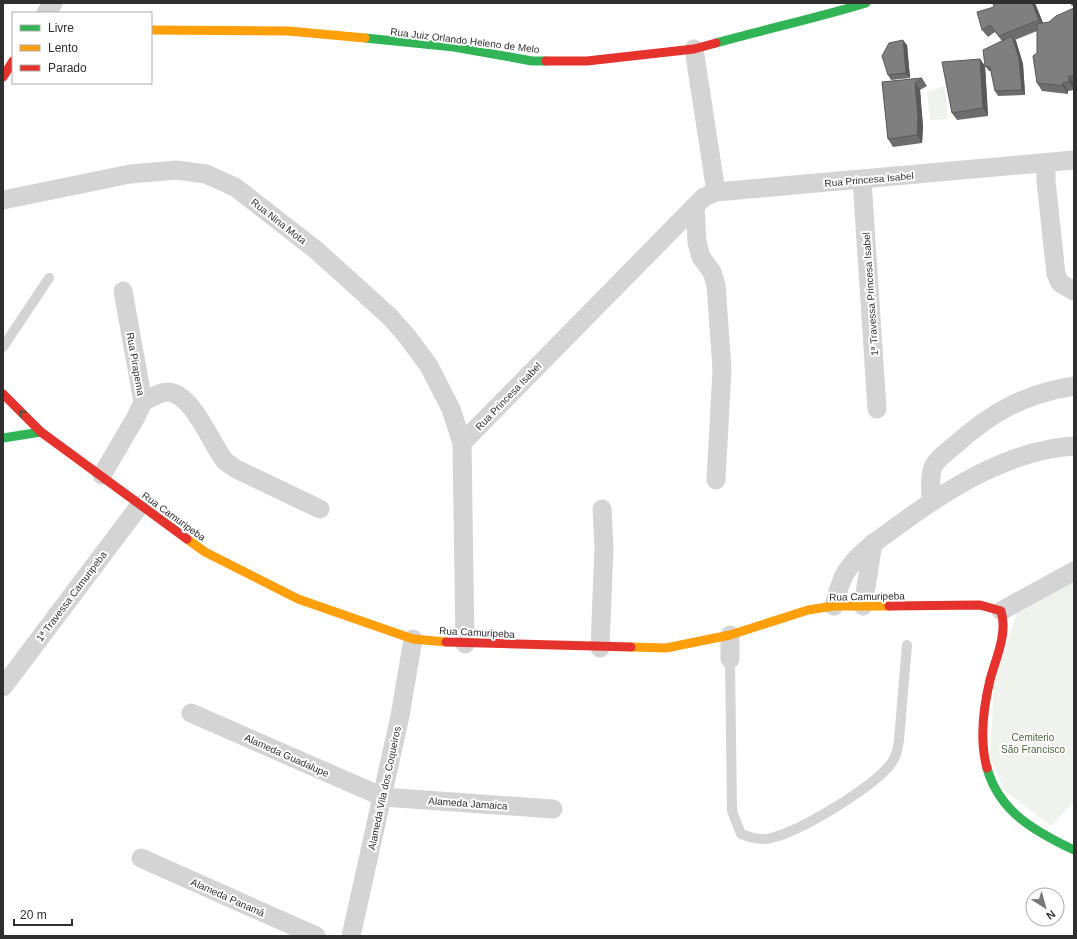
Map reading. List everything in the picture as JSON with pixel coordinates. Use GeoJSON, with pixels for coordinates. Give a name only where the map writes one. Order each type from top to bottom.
{"type":"FeatureCollection","features":[{"type":"Feature","properties":{"kind":"main road","name":"Rua Juiz Orlando Heleno de Melo"},"geometry":{"type":"LineString","coordinates":[[152,30],[288,31],[454,47],[532,61],[587,61],[694,49],[758,31],[818,18],[866,3]]}},
{"type":"Feature","properties":{"kind":"main road"},"geometry":{"type":"LineString","coordinates":[[3,77],[12,63]]}},
{"type":"Feature","properties":{"kind":"main road","name":"Rua Camuripeba"},"geometry":{"type":"LineString","coordinates":[[3,394],[41,432],[102,474],[140,506],[205,552],[298,599],[413,639],[466,644],[600,648],[666,648],[730,635],[808,610],[834,606],[980,605],[992,607],[1000,611]]}},
{"type":"Feature","properties":{"kind":"main road"},"geometry":{"type":"LineString","coordinates":[[3,438],[41,432]]}},
{"type":"Feature","properties":{"kind":"main road"},"geometry":{"type":"LineString","coordinates":[[1000,611],[1004,620],[1004,630],[986,697],[981,732],[984,757],[991,783],[1004,805],[1024,823],[1074,850]]}},
{"type":"Feature","properties":{"kind":"street"},"geometry":{"type":"LineString","coordinates":[[47,12],[53,3]]}},
{"type":"Feature","properties":{"kind":"street"},"geometry":{"type":"LineString","coordinates":[[694,49],[716,192]]}},
{"type":"Feature","properties":{"kind":"street","name":"Rua Princesa Isabel"},"geometry":{"type":"LineString","coordinates":[[462,443],[704,197],[716,192],[1074,160]]}},
{"type":"Feature","properties":{"kind":"street"},"geometry":{"type":"LineString","coordinates":[[1046,163],[1046,181],[1056,274],[1060,283],[1074,291]]}},
{"type":"Feature","properties":{"kind":"street","name":"Rua Nina Mota"},"geometry":{"type":"LineString","coordinates":[[3,200],[130,174],[176,170],[206,174],[235,188],[316,250],[389,316],[406,335],[429,366],[451,409],[462,443]]}},
{"type":"Feature","properties":{"kind":"street","name":"1ª Travessa Princesa Isabel"},"geometry":{"type":"LineString","coordinates":[[862,180],[877,409]]}},
{"type":"Feature","properties":{"kind":"street"},"geometry":{"type":"LineString","coordinates":[[695,206],[696,242],[701,257],[712,272],[716,292],[722,369],[716,480]]}},
{"type":"Feature","properties":{"kind":"street","name":"Rua Pirapema"},"geometry":{"type":"LineString","coordinates":[[102,474],[136,417],[143,402],[123,291]]}},
{"type":"Feature","properties":{"kind":"street"},"geometry":{"type":"LineString","coordinates":[[931,501],[931,480],[933,467],[938,460],[963,438],[991,416],[1023,399],[1074,386]]}},
{"type":"Feature","properties":{"kind":"street"},"geometry":{"type":"LineString","coordinates":[[143,402],[161,393],[170,392],[180,396],[193,408],[225,461],[236,469],[320,509]]}},
{"type":"Feature","properties":{"kind":"street"},"geometry":{"type":"LineString","coordinates":[[462,443],[466,644]]}},
{"type":"Feature","properties":{"kind":"street"},"geometry":{"type":"LineString","coordinates":[[834,606],[846,572],[856,559],[873,544],[931,501],[984,472],[1031,453],[1074,446]]}},
{"type":"Feature","properties":{"kind":"street","name":"1ª Travessa Camuripeba"},"geometry":{"type":"LineString","coordinates":[[3,686],[140,506]]}},
{"type":"Feature","properties":{"kind":"street"},"geometry":{"type":"LineString","coordinates":[[600,648],[604,555],[602,509]]}},
{"type":"Feature","properties":{"kind":"street"},"geometry":{"type":"LineString","coordinates":[[863,606],[873,544]]}},
{"type":"Feature","properties":{"kind":"street"},"geometry":{"type":"LineString","coordinates":[[1000,611],[1074,571]]}},
{"type":"Feature","properties":{"kind":"street"},"geometry":{"type":"LineString","coordinates":[[730,635],[730,659]]}},
{"type":"Feature","properties":{"kind":"street","name":"Alameda Vila dos Coqueiros"},"geometry":{"type":"LineString","coordinates":[[351,936],[400,716],[413,639]]}},
{"type":"Feature","properties":{"kind":"street","name":"Alameda Guadalupe"},"geometry":{"type":"LineString","coordinates":[[190,713],[383,797]]}},
{"type":"Feature","properties":{"kind":"street","name":"Alameda Jamaica"},"geometry":{"type":"LineString","coordinates":[[383,797],[553,809]]}},
{"type":"Feature","properties":{"kind":"street","name":"Alameda Panamá"},"geometry":{"type":"LineString","coordinates":[[141,858],[316,936]]}},
{"type":"Feature","properties":{"kind":"lane"},"geometry":{"type":"LineString","coordinates":[[3,347],[49,278]]}},
{"type":"Feature","properties":{"kind":"lane"},"geometry":{"type":"LineString","coordinates":[[730,659],[732,811],[741,834],[752,838],[770,839],[813,821],[860,790],[890,765],[897,753],[908,645]]}},
{"type":"Feature","properties":{"kind":"green space"},"geometry":{"type":"Polygon","coordinates":[[[945,86],[948,119],[930,120],[927,92],[945,86]]]}},
{"type":"Feature","properties":{"kind":"green space","name":"Cemiterio São Francisco"},"geometry":{"type":"Polygon","coordinates":[[[1074,579],[1074,802],[1051,826],[1004,790],[990,756],[994,682],[1018,610],[1074,579]]]}},
{"type":"Feature","properties":{"kind":"building"},"geometry":{"type":"Polygon","coordinates":[[[993,3],[1032,3],[1039,20],[999,36],[990,25],[982,30],[977,12],[994,7],[993,3]]]}},
{"type":"Feature","properties":{"kind":"building"},"geometry":{"type":"Polygon","coordinates":[[[1074,8],[1074,76],[1069,76],[1069,82],[1063,83],[1063,86],[1037,83],[1033,56],[1037,53],[1037,24],[1049,22],[1056,16],[1074,8]]]}},
{"type":"Feature","properties":{"kind":"building"},"geometry":{"type":"Polygon","coordinates":[[[1012,36],[1019,59],[1022,90],[995,91],[990,67],[985,66],[983,50],[1012,36]]]}},
{"type":"Feature","properties":{"kind":"building"},"geometry":{"type":"Polygon","coordinates":[[[903,40],[906,73],[888,75],[882,56],[889,43],[903,40]]]}},
{"type":"Feature","properties":{"kind":"building"},"geometry":{"type":"Polygon","coordinates":[[[980,59],[983,108],[952,113],[942,62],[980,59]]]}},
{"type":"Feature","properties":{"kind":"building"},"geometry":{"type":"Polygon","coordinates":[[[922,78],[915,83],[918,119],[917,135],[888,139],[882,82],[922,78]]]}},
{"type":"Feature","properties":{"kind":"traffic: fast"},"geometry":{"type":"LineString","coordinates":[[716,43],[866,3]]}},
{"type":"Feature","properties":{"kind":"traffic: fast"},"geometry":{"type":"LineString","coordinates":[[365,38],[454,47],[532,61],[546,61]]}},
{"type":"Feature","properties":{"kind":"traffic: fast"},"geometry":{"type":"LineString","coordinates":[[3,438],[41,432]]}},
{"type":"Feature","properties":{"kind":"traffic: fast"},"geometry":{"type":"LineString","coordinates":[[987,768],[1000,797],[1010,809],[1033,828],[1074,850]]}},
{"type":"Feature","properties":{"kind":"traffic: slow"},"geometry":{"type":"LineString","coordinates":[[152,30],[288,31],[365,38]]}},
{"type":"Feature","properties":{"kind":"traffic: slow"},"geometry":{"type":"LineString","coordinates":[[187,539],[205,552],[298,599],[413,639],[446,642]]}},
{"type":"Feature","properties":{"kind":"traffic: slow"},"geometry":{"type":"LineString","coordinates":[[631,647],[666,648],[730,635],[808,610],[834,606],[889,606]]}},
{"type":"Feature","properties":{"kind":"traffic: jam"},"geometry":{"type":"LineString","coordinates":[[546,61],[587,61],[694,49],[716,43]]}},
{"type":"Feature","properties":{"kind":"traffic: jam"},"geometry":{"type":"LineString","coordinates":[[3,77],[12,63]]}},
{"type":"Feature","properties":{"kind":"traffic: jam"},"geometry":{"type":"LineString","coordinates":[[3,394],[41,432],[187,539]]}},
{"type":"Feature","properties":{"kind":"traffic: jam"},"geometry":{"type":"LineString","coordinates":[[889,606],[980,605],[1001,611],[1003,619],[1002,637],[990,680],[983,724],[983,746],[987,768]]}},
{"type":"Feature","properties":{"kind":"traffic: jam"},"geometry":{"type":"LineString","coordinates":[[446,642],[631,647]]}}]}
